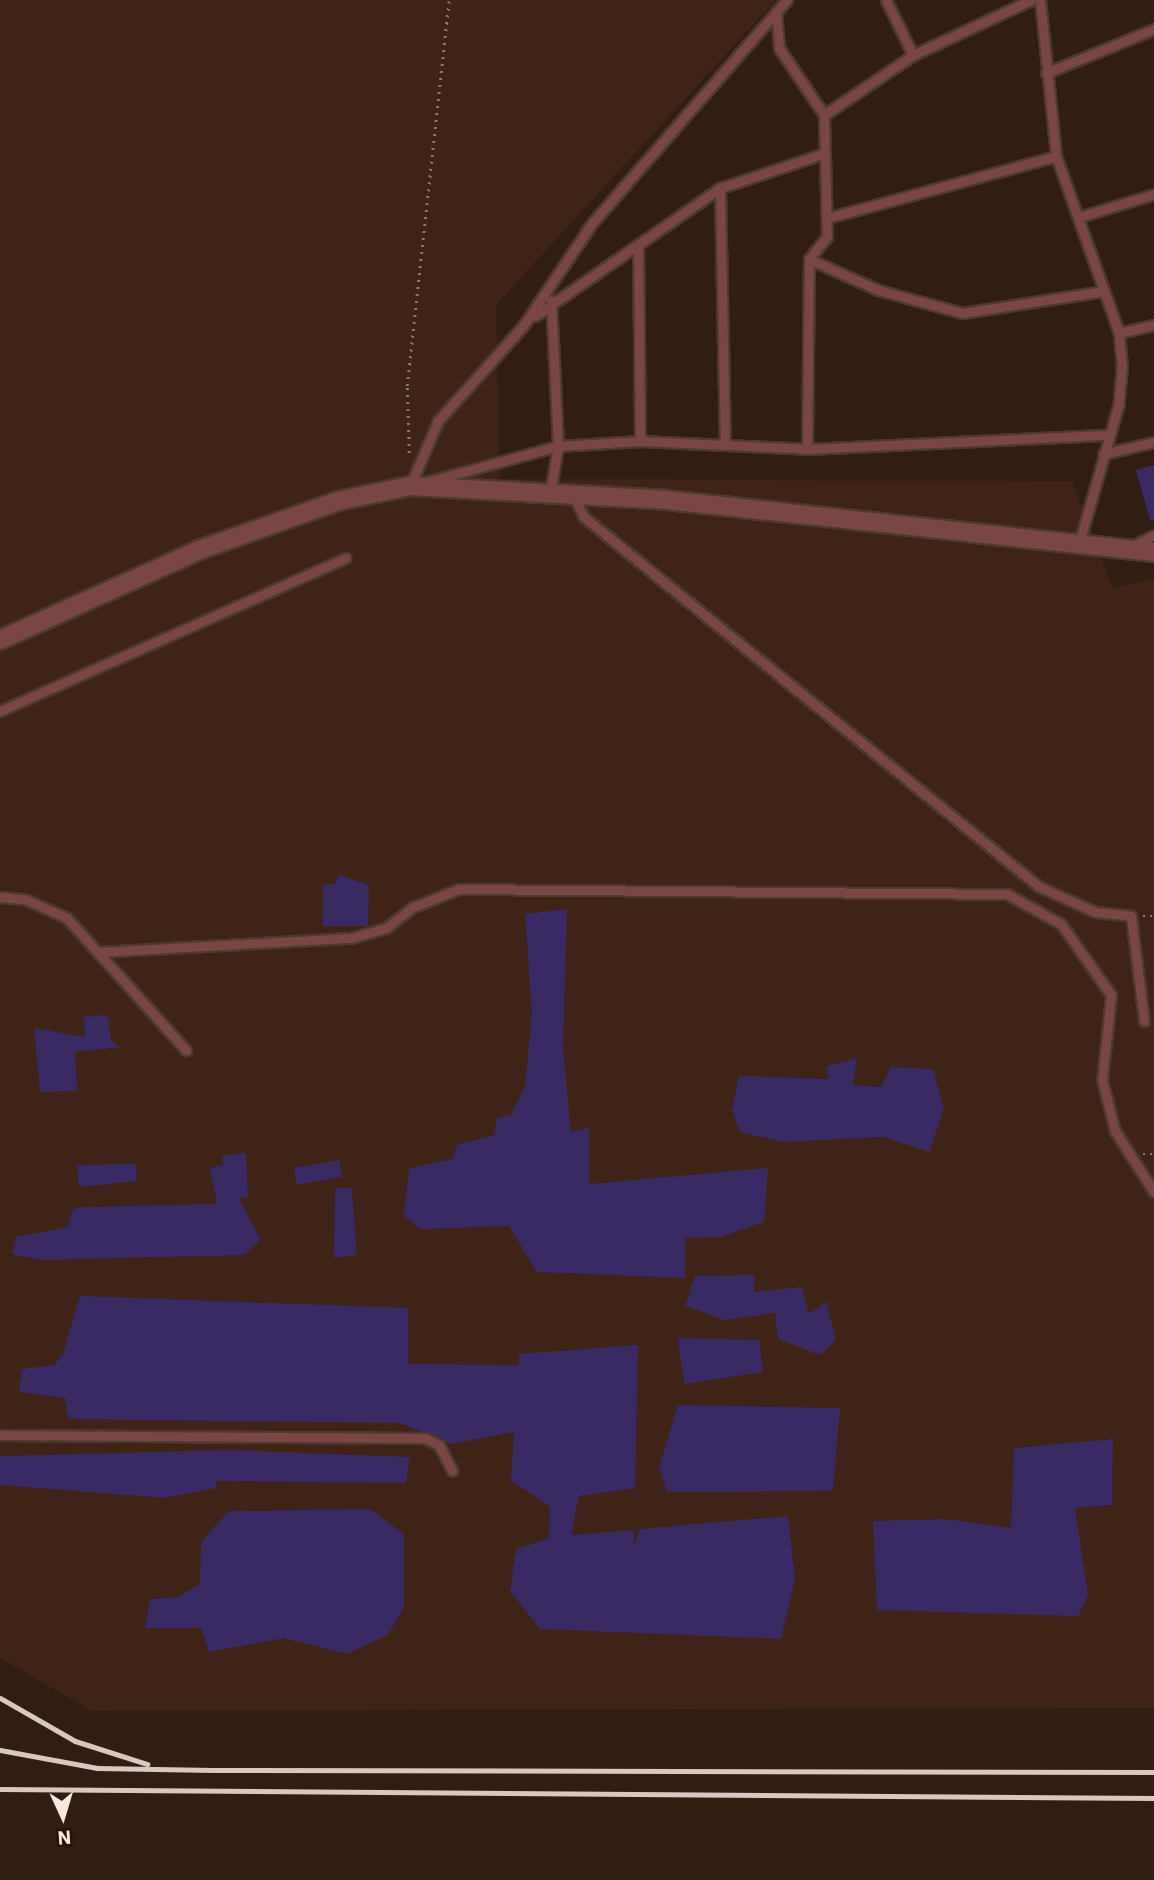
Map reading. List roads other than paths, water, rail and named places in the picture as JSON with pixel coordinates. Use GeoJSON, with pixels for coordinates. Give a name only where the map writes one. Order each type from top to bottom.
{"type":"FeatureCollection","features":[{"type":"Feature","properties":{"kind":"street"},"geometry":{"type":"LineString","coordinates":[[0,640],[199,550],[338,501],[410,486],[574,496],[1080,540],[1154,552]]}},
{"type":"Feature","properties":{"kind":"lane"},"geometry":{"type":"LineString","coordinates":[[523,326],[593,222],[787,0]]}},
{"type":"Feature","properties":{"kind":"lane"},"geometry":{"type":"LineString","coordinates":[[886,0],[913,54]]}},
{"type":"Feature","properties":{"kind":"lane"},"geometry":{"type":"LineString","coordinates":[[824,115],[913,54],[1031,0]]}},
{"type":"Feature","properties":{"kind":"lane"},"geometry":{"type":"LineString","coordinates":[[1040,0],[1056,156],[1119,333],[1122,386],[1080,540]]}},
{"type":"Feature","properties":{"kind":"lane"},"geometry":{"type":"LineString","coordinates":[[776,12],[779,48],[824,115],[822,154],[827,237],[809,259],[807,449]]}},
{"type":"Feature","properties":{"kind":"lane"},"geometry":{"type":"LineString","coordinates":[[1046,73],[1154,29]]}},
{"type":"Feature","properties":{"kind":"lane"},"geometry":{"type":"LineString","coordinates":[[410,486],[438,421],[523,326],[551,300],[638,245],[720,188],[822,154]]}},
{"type":"Feature","properties":{"kind":"lane"},"geometry":{"type":"LineString","coordinates":[[827,218],[1056,156]]}},
{"type":"Feature","properties":{"kind":"lane"},"geometry":{"type":"LineString","coordinates":[[720,188],[725,445]]}},
{"type":"Feature","properties":{"kind":"lane"},"geometry":{"type":"LineString","coordinates":[[1079,217],[1154,194]]}},
{"type":"Feature","properties":{"kind":"lane"},"geometry":{"type":"LineString","coordinates":[[638,245],[640,441]]}},
{"type":"Feature","properties":{"kind":"lane"},"geometry":{"type":"LineString","coordinates":[[809,259],[878,290],[962,313],[1104,291]]}},
{"type":"Feature","properties":{"kind":"lane"},"geometry":{"type":"LineString","coordinates":[[550,495],[558,446],[551,300]]}},
{"type":"Feature","properties":{"kind":"lane"},"geometry":{"type":"LineString","coordinates":[[1119,333],[1154,325]]}},
{"type":"Feature","properties":{"kind":"lane"},"geometry":{"type":"LineString","coordinates":[[410,486],[558,446],[640,441],[807,449],[1109,435]]}},
{"type":"Feature","properties":{"kind":"lane"},"geometry":{"type":"LineString","coordinates":[[1103,454],[1154,442]]}},
{"type":"Feature","properties":{"kind":"lane"},"geometry":{"type":"LineString","coordinates":[[574,496],[584,517],[1038,886],[1096,912],[1131,916],[1144,1021]]}},
{"type":"Feature","properties":{"kind":"lane"},"geometry":{"type":"LineString","coordinates":[[1129,548],[1154,535]]}},
{"type":"Feature","properties":{"kind":"lane"},"geometry":{"type":"LineString","coordinates":[[0,711],[346,558]]}},
{"type":"Feature","properties":{"kind":"lane"},"geometry":{"type":"LineString","coordinates":[[98,952],[351,938],[386,929],[413,907],[459,889],[1007,894],[1061,924],[1111,995],[1102,1080],[1115,1132],[1154,1192]]}},
{"type":"Feature","properties":{"kind":"lane"},"geometry":{"type":"LineString","coordinates":[[0,897],[25,899],[67,918],[186,1050]]}},
{"type":"Feature","properties":{"kind":"lane"},"geometry":{"type":"LineString","coordinates":[[0,1435],[425,1438],[439,1445],[452,1471]]}},
{"type":"Feature","properties":{"kind":"railway"},"geometry":{"type":"LineString","coordinates":[[0,1698],[75,1741],[147,1764]]}},
{"type":"Feature","properties":{"kind":"railway"},"geometry":{"type":"LineString","coordinates":[[0,1750],[97,1768],[1154,1772]]}},
{"type":"Feature","properties":{"kind":"railway"},"geometry":{"type":"LineString","coordinates":[[0,1789],[1154,1798]]}}]}
